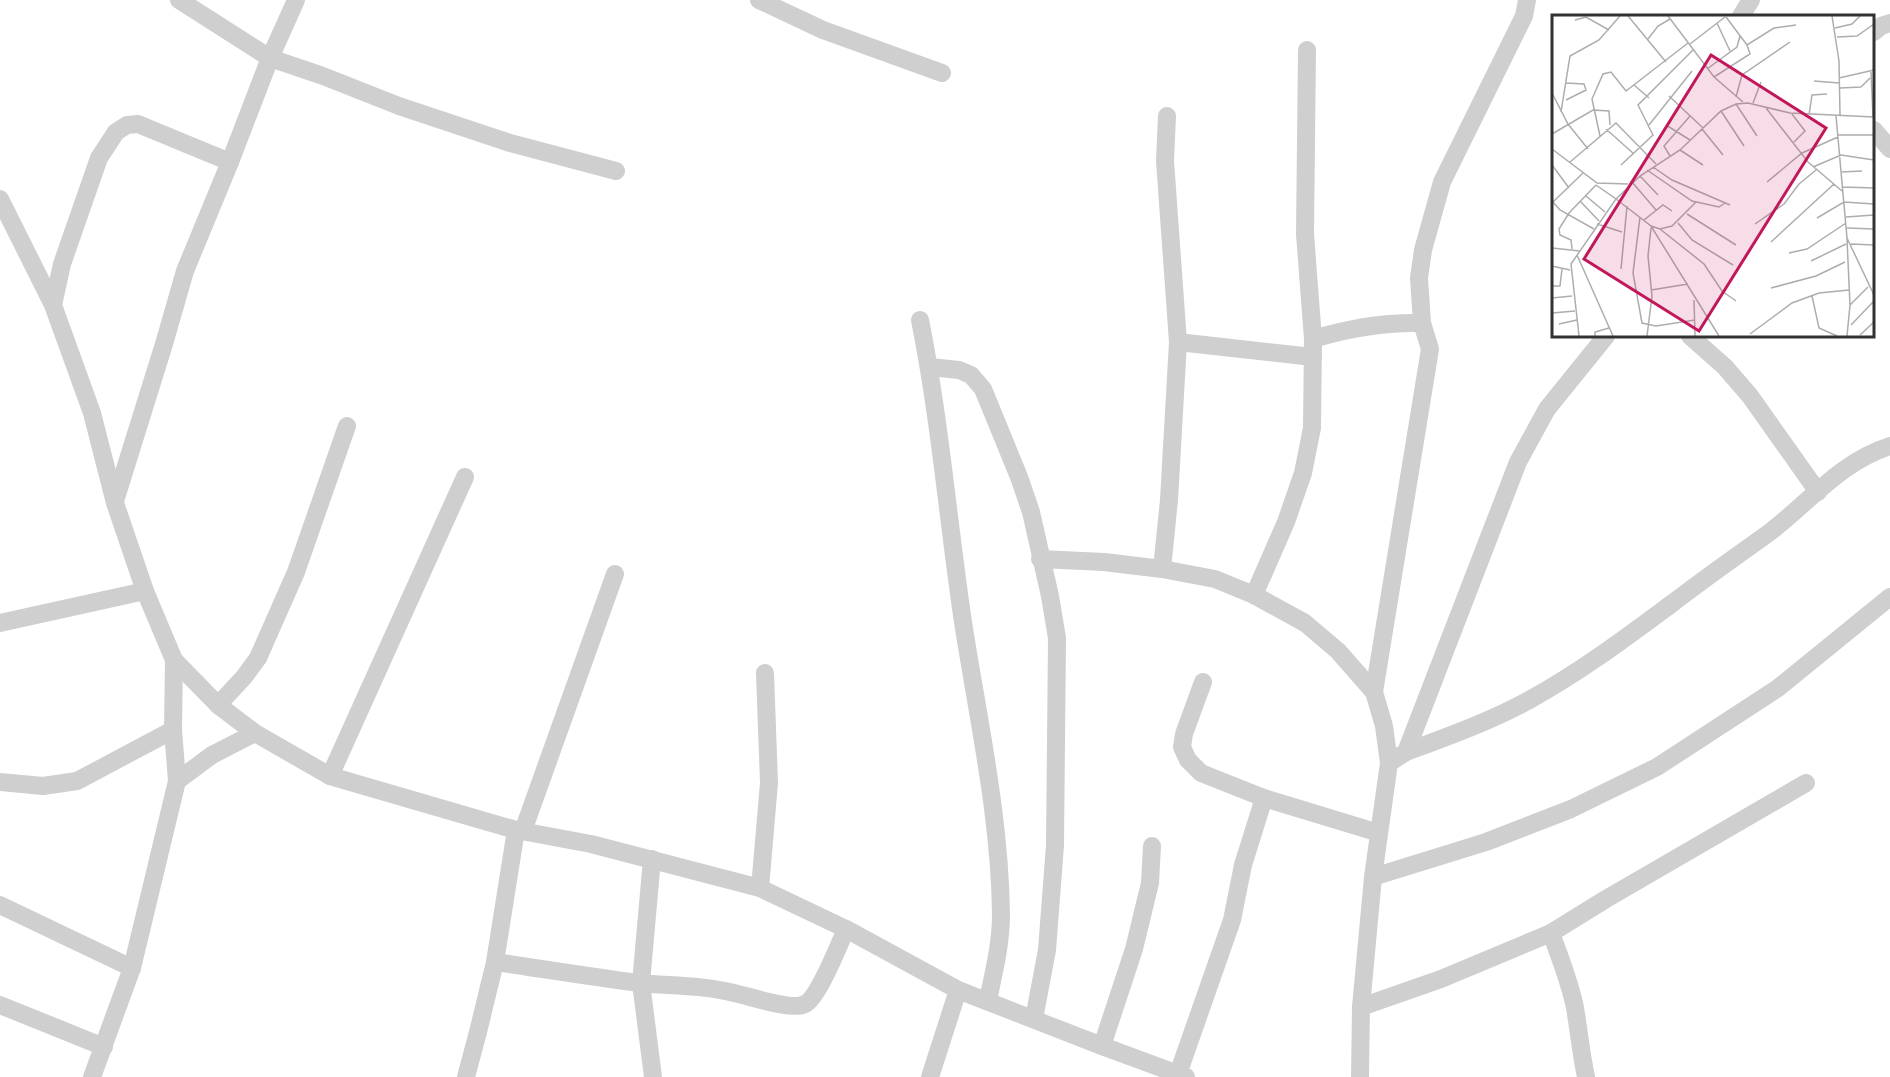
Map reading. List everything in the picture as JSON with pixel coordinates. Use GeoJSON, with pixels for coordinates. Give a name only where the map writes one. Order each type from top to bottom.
{"type":"FeatureCollection","features":[{"type":"Feature","properties":{"kind":"street"},"geometry":{"type":"LineString","coordinates":[[179,0],[270,58],[399,106],[510,143],[616,171]]}},
{"type":"Feature","properties":{"kind":"street"},"geometry":{"type":"LineString","coordinates":[[115,503],[185,271],[270,58],[296,0]]}},
{"type":"Feature","properties":{"kind":"street"},"geometry":{"type":"LineString","coordinates":[[759,0],[823,30],[942,73]]}},
{"type":"Feature","properties":{"kind":"street"},"geometry":{"type":"LineString","coordinates":[[1374,693],[1430,349],[1422,323],[1419,278],[1423,249],[1442,182],[1524,16],[1527,0]]}},
{"type":"Feature","properties":{"kind":"street"},"geometry":{"type":"LineString","coordinates":[[1742,15],[1751,0]]}},
{"type":"Feature","properties":{"kind":"street"},"geometry":{"type":"LineString","coordinates":[[1875,31],[1890,23]]}},
{"type":"Feature","properties":{"kind":"street"},"geometry":{"type":"LineString","coordinates":[[1254,595],[1286,522],[1303,473],[1312,428],[1313,339],[1305,234],[1306,50]]}},
{"type":"Feature","properties":{"kind":"street"},"geometry":{"type":"LineString","coordinates":[[1162,569],[1169,500],[1178,342],[1165,161],[1167,116]]}},
{"type":"Feature","properties":{"kind":"street"},"geometry":{"type":"LineString","coordinates":[[53,305],[63,264],[90,180],[99,158],[116,132],[127,125],[138,124],[230,162]]}},
{"type":"Feature","properties":{"kind":"street"},"geometry":{"type":"LineString","coordinates":[[1875,131],[1890,149]]}},
{"type":"Feature","properties":{"kind":"street"},"geometry":{"type":"LineString","coordinates":[[0,199],[53,305],[92,413],[115,503],[145,591],[174,660],[218,705],[255,733],[330,776],[519,830],[591,844],[760,888],[846,929],[958,990],[1182,1076],[1232,920],[1243,865],[1264,798]]}},
{"type":"Feature","properties":{"kind":"street"},"geometry":{"type":"LineString","coordinates":[[920,320],[930,367],[963,620],[994,816],[1001,916],[996,961],[988,1000]]}},
{"type":"Feature","properties":{"kind":"street"},"geometry":{"type":"LineString","coordinates":[[1313,339],[1369,325],[1422,323]]}},
{"type":"Feature","properties":{"kind":"street"},"geometry":{"type":"LineString","coordinates":[[1406,752],[1518,462],[1546,409],[1604,338]]}},
{"type":"Feature","properties":{"kind":"street"},"geometry":{"type":"LineString","coordinates":[[1692,338],[1725,367],[1750,396],[1818,492]]}},
{"type":"Feature","properties":{"kind":"street"},"geometry":{"type":"LineString","coordinates":[[1178,342],[1313,357]]}},
{"type":"Feature","properties":{"kind":"street"},"geometry":{"type":"LineString","coordinates":[[930,367],[959,370],[971,375],[983,389],[1031,512],[1057,638],[1055,845],[1047,950],[1034,1019]]}},
{"type":"Feature","properties":{"kind":"street"},"geometry":{"type":"LineString","coordinates":[[218,705],[258,658],[296,572],[347,426]]}},
{"type":"Feature","properties":{"kind":"street"},"geometry":{"type":"LineString","coordinates":[[1389,763],[1406,752],[1473,728],[1532,699],[1604,654],[1775,528],[1830,479],[1854,462],[1890,446]]}},
{"type":"Feature","properties":{"kind":"street"},"geometry":{"type":"LineString","coordinates":[[330,776],[465,477]]}},
{"type":"Feature","properties":{"kind":"street"},"geometry":{"type":"LineString","coordinates":[[1040,559],[1104,562],[1162,569],[1215,579],[1254,595],[1305,623],[1338,651],[1374,693],[1384,726],[1389,763],[1373,877],[1361,1007],[1360,1077]]}},
{"type":"Feature","properties":{"kind":"street"},"geometry":{"type":"LineString","coordinates":[[466,1077],[495,962],[519,830],[615,574]]}},
{"type":"Feature","properties":{"kind":"street"},"geometry":{"type":"LineString","coordinates":[[0,623],[145,591]]}},
{"type":"Feature","properties":{"kind":"street"},"geometry":{"type":"LineString","coordinates":[[1373,877],[1497,838],[1571,809],[1657,767],[1778,688],[1890,597]]}},
{"type":"Feature","properties":{"kind":"street"},"geometry":{"type":"LineString","coordinates":[[92,1077],[132,968],[177,781],[173,729],[174,660]]}},
{"type":"Feature","properties":{"kind":"street"},"geometry":{"type":"LineString","coordinates":[[760,888],[769,783],[765,673]]}},
{"type":"Feature","properties":{"kind":"street"},"geometry":{"type":"LineString","coordinates":[[1203,682],[1184,734],[1182,747],[1188,760],[1201,773],[1264,798],[1379,834]]}},
{"type":"Feature","properties":{"kind":"street"},"geometry":{"type":"LineString","coordinates":[[0,782],[43,786],[77,781],[173,729]]}},
{"type":"Feature","properties":{"kind":"street"},"geometry":{"type":"LineString","coordinates":[[177,781],[212,754],[255,733]]}},
{"type":"Feature","properties":{"kind":"street"},"geometry":{"type":"LineString","coordinates":[[1361,1007],[1441,979],[1551,933],[1806,783]]}},
{"type":"Feature","properties":{"kind":"street"},"geometry":{"type":"LineString","coordinates":[[1102,1046],[1134,949],[1150,883],[1152,846]]}},
{"type":"Feature","properties":{"kind":"street"},"geometry":{"type":"LineString","coordinates":[[652,859],[641,983],[653,1077]]}},
{"type":"Feature","properties":{"kind":"street"},"geometry":{"type":"LineString","coordinates":[[0,904],[132,968]]}},
{"type":"Feature","properties":{"kind":"street"},"geometry":{"type":"LineString","coordinates":[[495,962],[641,983],[699,986],[802,1006],[816,992],[846,929]]}},
{"type":"Feature","properties":{"kind":"street"},"geometry":{"type":"LineString","coordinates":[[1551,933],[1575,1007],[1586,1077]]}},
{"type":"Feature","properties":{"kind":"street"},"geometry":{"type":"LineString","coordinates":[[930,1077],[958,990]]}},
{"type":"Feature","properties":{"kind":"street"},"geometry":{"type":"LineString","coordinates":[[0,1005],[104,1047]]}}]}
